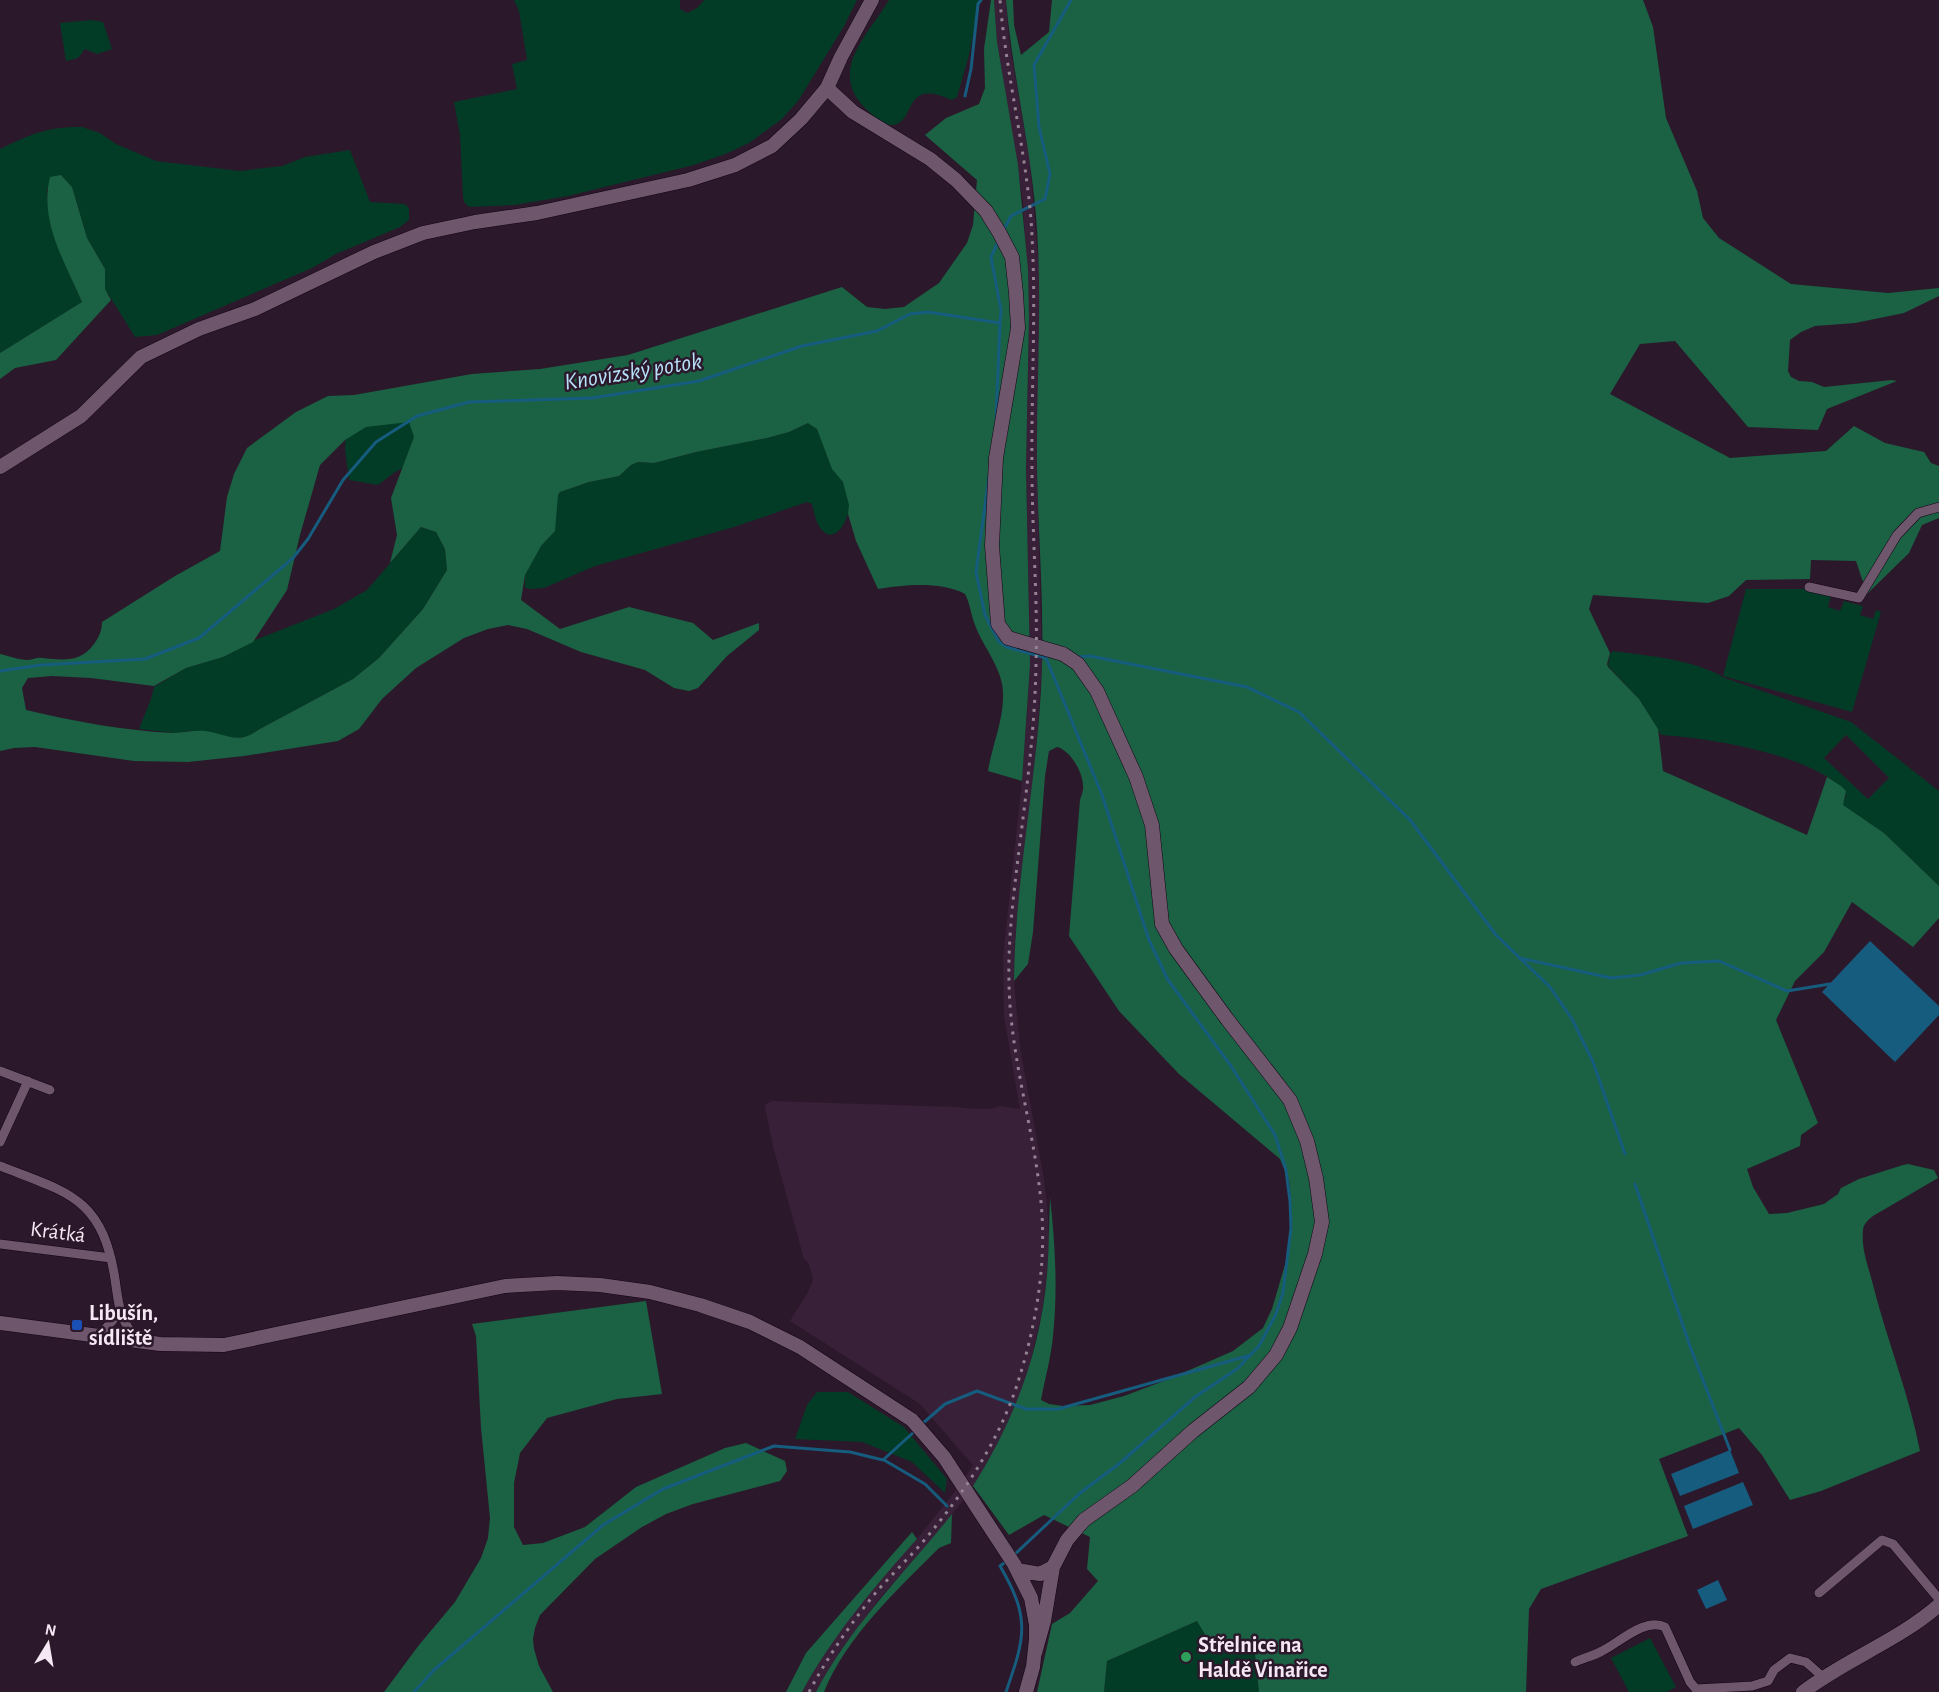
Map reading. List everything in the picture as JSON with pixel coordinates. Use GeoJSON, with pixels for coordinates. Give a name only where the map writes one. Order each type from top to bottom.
{"type":"FeatureCollection","features":[{"type":"Feature","properties":{"kind":"street"},"geometry":{"type":"LineString","coordinates":[[0,467],[81,416],[141,357],[199,328],[255,309],[374,252],[423,233],[475,222],[537,213],[688,180],[735,165],[772,146],[801,119],[827,88],[872,0]]}},
{"type":"Feature","properties":{"kind":"street"},"geometry":{"type":"LineString","coordinates":[[827,88],[853,112],[930,159],[956,180],[986,211],[1012,257],[1017,293],[1018,328],[996,458],[992,546],[998,624],[1008,638],[1062,654],[1078,664],[1097,691],[1136,777],[1152,825],[1162,924],[1176,949],[1290,1100],[1307,1141],[1316,1178],[1322,1222],[1315,1254],[1290,1328],[1276,1355],[1249,1387],[1193,1431],[1132,1486],[1084,1520],[1067,1540],[1053,1567],[1044,1621],[1026,1692]]}},
{"type":"Feature","properties":{"kind":"street"},"geometry":{"type":"LineString","coordinates":[[1809,586],[1859,598],[1897,535],[1918,513],[1939,507]]}},
{"type":"Feature","properties":{"kind":"street"},"geometry":{"type":"LineString","coordinates":[[0,1071],[50,1090]]}},
{"type":"Feature","properties":{"kind":"street"},"geometry":{"type":"LineString","coordinates":[[0,1142],[28,1081]]}},
{"type":"Feature","properties":{"kind":"street"},"geometry":{"type":"LineString","coordinates":[[0,1166],[67,1193],[79,1202],[98,1223],[105,1236],[111,1258],[120,1312],[126,1327],[138,1341]]}},
{"type":"Feature","properties":{"kind":"street","name":"Krátká"},"geometry":{"type":"LineString","coordinates":[[0,1244],[111,1258]]}},
{"type":"Feature","properties":{"kind":"street"},"geometry":{"type":"LineString","coordinates":[[0,1323],[160,1344],[224,1345],[505,1287],[557,1283],[600,1285],[650,1292],[700,1305],[760,1327],[800,1347],[912,1420],[944,1458],[1016,1567],[1031,1598],[1034,1612],[1035,1653]]}},
{"type":"Feature","properties":{"kind":"street"},"geometry":{"type":"LineString","coordinates":[[99,1336],[120,1312]]}},
{"type":"Feature","properties":{"kind":"street"},"geometry":{"type":"LineString","coordinates":[[1819,1593],[1882,1540],[1893,1544],[1939,1599]]}},
{"type":"Feature","properties":{"kind":"street"},"geometry":{"type":"LineString","coordinates":[[1016,1567],[1040,1574],[1053,1567]]}},
{"type":"Feature","properties":{"kind":"street"},"geometry":{"type":"LineString","coordinates":[[1803,1692],[1901,1634],[1939,1605]]}},
{"type":"Feature","properties":{"kind":"street"},"geometry":{"type":"LineString","coordinates":[[1575,1662],[1602,1651],[1645,1626],[1660,1624],[1665,1627],[1690,1682],[1696,1689],[1752,1686],[1768,1681],[1774,1670],[1790,1658],[1806,1662],[1824,1678]]}},
{"type":"Feature","properties":{"kind":"shaded area"},"geometry":{"type":"Polygon","coordinates":[[[994,0],[1006,0],[1009,40],[1030,163],[1041,317],[1037,466],[1042,665],[1034,782],[1016,928],[1014,981],[1020,1047],[1047,1203],[1049,1236],[1047,1275],[1041,1317],[1029,1367],[1013,1413],[993,1454],[970,1492],[926,1547],[879,1599],[840,1651],[816,1692],[802,1692],[830,1644],[870,1591],[917,1539],[973,1465],[920,1404],[790,1321],[813,1280],[808,1262],[804,1259],[774,1150],[766,1104],[772,1101],[977,1109],[991,1109],[1000,1106],[1020,1109],[1004,1016],[1003,957],[1022,781],[1030,665],[1026,466],[1029,317],[1023,201],[997,42],[994,0]]]}},
{"type":"Feature","properties":{"kind":"green space"},"geometry":{"type":"Polygon","coordinates":[[[514,0],[680,0],[680,9],[687,13],[697,8],[704,0],[857,0],[843,28],[798,101],[782,119],[749,143],[694,165],[568,196],[514,205],[469,207],[464,202],[463,196],[460,135],[454,102],[517,89],[512,64],[527,60],[519,11],[514,0]]]}},
{"type":"Feature","properties":{"kind":"green space"},"geometry":{"type":"Polygon","coordinates":[[[889,0],[980,0],[969,55],[957,97],[952,100],[936,94],[925,94],[918,97],[900,122],[893,125],[882,122],[866,109],[855,95],[850,81],[855,53],[889,0]]]}},
{"type":"Feature","properties":{"kind":"green space"},"geometry":{"type":"Polygon","coordinates":[[[991,0],[994,0],[997,42],[1018,165],[1028,269],[1026,467],[1030,665],[1022,781],[988,771],[1002,713],[1002,684],[1000,675],[978,633],[965,594],[934,586],[911,585],[878,589],[856,541],[848,514],[849,505],[843,482],[832,469],[817,429],[808,423],[789,432],[767,438],[654,463],[638,462],[619,476],[589,482],[560,492],[558,495],[555,531],[541,546],[525,575],[521,600],[560,629],[629,607],[693,623],[713,640],[759,623],[759,630],[727,656],[698,688],[689,691],[674,688],[645,670],[581,652],[527,629],[508,625],[488,629],[464,638],[416,668],[382,699],[359,729],[338,741],[244,756],[188,762],[134,761],[35,747],[0,751],[0,654],[28,660],[77,657],[94,644],[100,634],[102,622],[220,551],[227,497],[234,474],[247,448],[296,412],[328,396],[354,395],[472,374],[540,369],[628,355],[842,287],[867,307],[885,309],[904,307],[939,283],[967,243],[973,225],[977,180],[925,135],[946,118],[979,104],[985,88],[984,49],[991,0]],[[409,422],[366,427],[345,440],[320,465],[287,590],[253,642],[223,657],[186,668],[154,686],[91,678],[52,676],[28,678],[22,688],[26,710],[118,728],[173,733],[205,731],[238,738],[251,734],[353,679],[379,658],[423,609],[447,570],[445,549],[436,532],[421,527],[390,563],[397,535],[391,498],[414,437],[409,422]]]}},
{"type":"Feature","properties":{"kind":"green space"},"geometry":{"type":"Polygon","coordinates":[[[1006,0],[1013,0],[1014,25],[1021,55],[1049,32],[1052,0],[1643,0],[1653,27],[1666,118],[1697,191],[1703,218],[1719,238],[1791,284],[1888,293],[1939,288],[1939,296],[1904,313],[1855,323],[1815,326],[1790,340],[1788,371],[1791,377],[1799,381],[1812,382],[1824,387],[1897,381],[1827,409],[1818,430],[1748,427],[1675,341],[1640,344],[1610,394],[1730,458],[1826,451],[1854,426],[1885,443],[1924,452],[1931,463],[1939,466],[1939,518],[1922,525],[1909,553],[1867,594],[1856,561],[1811,560],[1810,579],[1746,580],[1729,596],[1708,603],[1593,595],[1589,609],[1610,653],[1608,667],[1639,699],[1658,729],[1663,771],[1807,835],[1827,777],[1846,791],[1843,805],[1884,833],[1939,886],[1939,918],[1913,947],[1852,902],[1824,952],[1795,981],[1776,1020],[1818,1123],[1801,1135],[1800,1146],[1747,1169],[1753,1187],[1769,1214],[1787,1213],[1824,1204],[1838,1194],[1841,1188],[1859,1179],[1903,1165],[1934,1170],[1938,1178],[1869,1219],[1864,1226],[1863,1237],[1867,1263],[1910,1408],[1920,1451],[1821,1491],[1790,1500],[1762,1455],[1739,1428],[1659,1459],[1688,1536],[1541,1589],[1529,1609],[1526,1692],[1259,1692],[1254,1644],[1216,1653],[1197,1621],[1107,1661],[1104,1692],[1037,1692],[1052,1624],[1070,1613],[1098,1581],[1087,1569],[1090,1537],[1044,1515],[1009,1535],[973,1486],[1013,1411],[1031,1359],[1038,1332],[1047,1275],[1050,1197],[1056,1283],[1055,1318],[1041,1400],[1063,1406],[1090,1405],[1124,1396],[1169,1379],[1233,1351],[1263,1328],[1272,1309],[1287,1258],[1291,1230],[1289,1180],[1280,1159],[1179,1074],[1119,1011],[1069,936],[1080,800],[1083,788],[1081,774],[1075,762],[1067,752],[1057,747],[1049,751],[1045,776],[1033,932],[1028,964],[1014,981],[1018,902],[1040,705],[1042,616],[1037,468],[1038,248],[1033,189],[1006,0]]]}},
{"type":"Feature","properties":{"kind":"green space"},"geometry":{"type":"Polygon","coordinates":[[[91,20],[103,22],[112,49],[97,54],[85,49],[78,58],[66,61],[60,23],[91,20]]]}},
{"type":"Feature","properties":{"kind":"green space"},"geometry":{"type":"Polygon","coordinates":[[[82,127],[100,133],[116,144],[156,161],[240,171],[282,166],[305,157],[350,150],[370,202],[405,204],[409,208],[409,220],[400,227],[336,254],[312,268],[157,335],[135,337],[105,289],[105,269],[87,238],[72,187],[61,175],[47,189],[50,220],[58,247],[82,302],[0,353],[0,149],[39,132],[82,127]]]}},
{"type":"Feature","properties":{"kind":"green space"},"geometry":{"type":"Polygon","coordinates":[[[61,175],[72,187],[87,238],[105,269],[105,289],[111,300],[56,360],[15,368],[0,379],[0,353],[82,302],[55,241],[48,210],[50,177],[61,175]]]}},
{"type":"Feature","properties":{"kind":"green space"},"geometry":{"type":"Polygon","coordinates":[[[375,407],[475,433],[395,472],[378,485],[349,480],[345,449],[346,434],[375,407]]]}},
{"type":"Feature","properties":{"kind":"green space"},"geometry":{"type":"Polygon","coordinates":[[[808,423],[819,433],[829,461],[841,478],[849,505],[845,522],[832,535],[822,530],[812,504],[807,502],[734,527],[595,566],[544,588],[525,587],[525,575],[534,557],[554,532],[557,497],[560,492],[589,482],[619,476],[638,462],[654,463],[767,438],[789,432],[808,423]]]}},
{"type":"Feature","properties":{"kind":"green space"},"geometry":{"type":"Polygon","coordinates":[[[421,527],[436,532],[445,549],[447,570],[423,609],[379,658],[353,679],[248,737],[236,738],[192,731],[174,733],[139,729],[154,687],[186,668],[223,657],[253,641],[334,609],[367,590],[421,527]]]}},
{"type":"Feature","properties":{"kind":"green space"},"geometry":{"type":"Polygon","coordinates":[[[1746,589],[1809,589],[1831,596],[1828,607],[1840,611],[1844,601],[1863,606],[1860,615],[1873,619],[1876,610],[1881,612],[1852,712],[1723,676],[1746,589]]]}},
{"type":"Feature","properties":{"kind":"green space"},"geometry":{"type":"Polygon","coordinates":[[[1613,651],[1685,662],[1851,722],[1939,791],[1939,886],[1884,833],[1842,805],[1846,795],[1833,781],[1814,769],[1761,751],[1705,740],[1661,735],[1639,699],[1608,666],[1610,654],[1613,651]],[[1846,735],[1824,758],[1868,799],[1889,778],[1846,735]]]}},
{"type":"Feature","properties":{"kind":"green space"},"geometry":{"type":"Polygon","coordinates":[[[646,1301],[662,1394],[617,1399],[547,1418],[520,1453],[514,1483],[514,1527],[523,1545],[543,1543],[585,1527],[636,1487],[725,1448],[746,1443],[785,1461],[787,1471],[780,1481],[693,1504],[666,1514],[642,1527],[595,1559],[540,1615],[535,1628],[534,1649],[539,1666],[553,1692],[384,1692],[455,1602],[481,1558],[488,1538],[490,1518],[481,1428],[476,1336],[472,1324],[646,1301]]]}},
{"type":"Feature","properties":{"kind":"green space"},"geometry":{"type":"Polygon","coordinates":[[[817,1392],[848,1392],[904,1427],[947,1479],[945,1493],[912,1462],[862,1442],[795,1439],[807,1405],[817,1392]]]}},
{"type":"Feature","properties":{"kind":"green space"},"geometry":{"type":"Polygon","coordinates":[[[952,1514],[951,1543],[939,1548],[874,1615],[845,1652],[824,1692],[816,1692],[845,1644],[952,1514]]]}},
{"type":"Feature","properties":{"kind":"green space"},"geometry":{"type":"Polygon","coordinates":[[[912,1532],[917,1539],[855,1612],[827,1651],[802,1692],[786,1692],[806,1653],[912,1532]]]}},
{"type":"Feature","properties":{"kind":"green space","name":"Střelnice na Haldě Vinařice"},"geometry":{"type":"Polygon","coordinates":[[[1197,1621],[1254,1644],[1259,1692],[1104,1692],[1107,1661],[1197,1621]]]}},
{"type":"Feature","properties":{"kind":"green space"},"geometry":{"type":"Polygon","coordinates":[[[1650,1638],[1676,1687],[1667,1692],[1629,1692],[1611,1658],[1650,1638]]]}},
{"type":"Feature","properties":{"kind":"water"},"geometry":{"type":"Polygon","coordinates":[[[1870,941],[1939,1006],[1939,1015],[1895,1062],[1822,992],[1870,941]]]}},
{"type":"Feature","properties":{"kind":"water"},"geometry":{"type":"Polygon","coordinates":[[[1730,1450],[1739,1473],[1680,1496],[1671,1474],[1730,1450]]]}},
{"type":"Feature","properties":{"kind":"water"},"geometry":{"type":"Polygon","coordinates":[[[1743,1482],[1753,1505],[1693,1529],[1684,1506],[1743,1482]]]}},
{"type":"Feature","properties":{"kind":"water"},"geometry":{"type":"Polygon","coordinates":[[[1718,1580],[1727,1600],[1706,1609],[1697,1590],[1718,1580]]]}},
{"type":"Feature","properties":{"kind":"waterway"},"geometry":{"type":"LineString","coordinates":[[965,96],[971,69],[978,4],[981,0]]}},
{"type":"Feature","properties":{"kind":"waterway","name":"Knovízský potok"},"geometry":{"type":"LineString","coordinates":[[1003,231],[1011,216],[1045,199],[1050,174],[1039,127],[1034,65],[1071,0]]}},
{"type":"Feature","properties":{"kind":"waterway","name":"Knovízský potok"},"geometry":{"type":"LineString","coordinates":[[0,671],[41,665],[145,659],[199,638],[293,558],[308,539],[343,480],[376,442],[417,416],[469,402],[592,398],[699,381],[802,346],[877,331],[910,314],[928,312],[1000,323],[1001,310],[991,257],[998,242]]}},
{"type":"Feature","properties":{"kind":"waterway"},"geometry":{"type":"LineString","coordinates":[[996,419],[1000,323]]}},
{"type":"Feature","properties":{"kind":"waterway"},"geometry":{"type":"LineString","coordinates":[[989,476],[976,572],[985,615],[999,642],[1007,647],[1046,658],[1102,795],[1149,940],[1168,980],[1231,1066],[1275,1135],[1286,1170],[1291,1228],[1283,1293],[1275,1316],[1259,1346],[1237,1369],[1195,1397],[1120,1463],[1080,1493],[1014,1555]]}},
{"type":"Feature","properties":{"kind":"waterway"},"geometry":{"type":"LineString","coordinates":[[1077,657],[1090,656],[1247,687],[1299,712],[1410,820],[1496,935],[1550,987],[1572,1019],[1593,1062],[1625,1154]]}},
{"type":"Feature","properties":{"kind":"waterway"},"geometry":{"type":"LineString","coordinates":[[1519,958],[1611,978],[1640,975],[1681,963],[1719,961],[1787,991],[1830,984]]}},
{"type":"Feature","properties":{"kind":"waterway"},"geometry":{"type":"LineString","coordinates":[[1635,1184],[1691,1349],[1730,1450]]}},
{"type":"Feature","properties":{"kind":"waterway"},"geometry":{"type":"LineString","coordinates":[[922,1424],[945,1404],[977,1391],[1026,1409],[1058,1409],[1251,1355]]}},
{"type":"Feature","properties":{"kind":"waterway"},"geometry":{"type":"LineString","coordinates":[[414,1692],[434,1670],[603,1525],[663,1489],[774,1446],[850,1452],[883,1460],[915,1431]]}},
{"type":"Feature","properties":{"kind":"waterway"},"geometry":{"type":"LineString","coordinates":[[884,1460],[925,1484],[947,1506]]}},
{"type":"Feature","properties":{"kind":"waterway"},"geometry":{"type":"LineString","coordinates":[[1006,1692],[1021,1642],[1022,1628],[1017,1600],[1000,1566],[1007,1561]]}},
{"type":"Feature","properties":{"kind":"railway"},"geometry":{"type":"LineString","coordinates":[[809,1692],[855,1619],[936,1526],[989,1449],[1009,1407],[1024,1363],[1035,1318],[1041,1272],[1042,1225],[1038,1174],[1013,1038],[1009,982],[1011,920],[1030,761],[1035,688],[1036,615],[1032,468],[1033,251],[1028,192],[1000,0]]}},
{"type":"Feature","properties":{"kind":"place","name":"Libušín, sídliště"},"geometry":{"type":"Point","coordinates":[77,1325]}},
{"type":"Feature","properties":{"kind":"place","name":"Střelnice na Haldě Vinařice"},"geometry":{"type":"Point","coordinates":[1186,1657]}}]}
